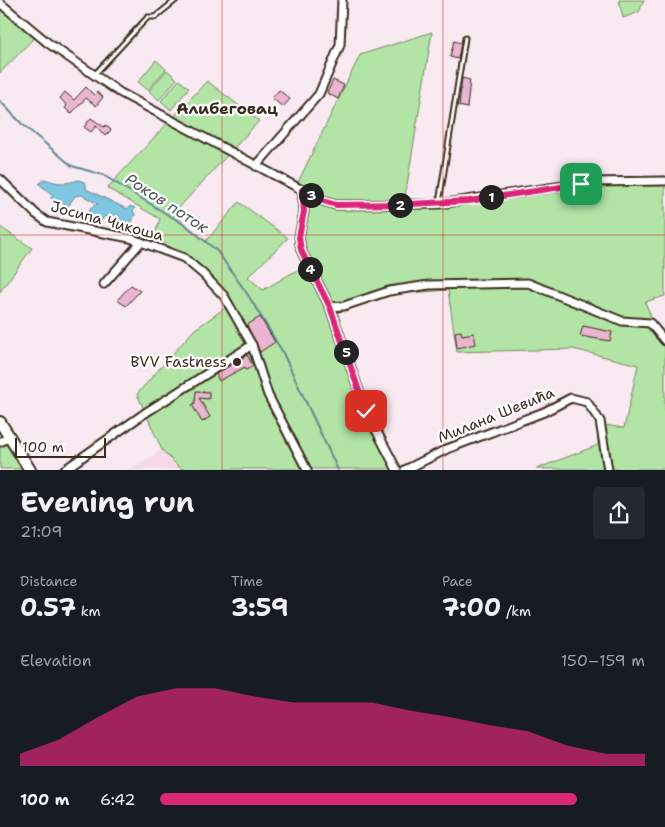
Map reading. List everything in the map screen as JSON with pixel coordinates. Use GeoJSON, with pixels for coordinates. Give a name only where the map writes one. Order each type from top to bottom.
{"type":"FeatureCollection","features":[{"type":"Feature","properties":{"kind":"main road"},"geometry":{"type":"LineString","coordinates":[[0,422],[30,470]]}},
{"type":"Feature","properties":{"kind":"street"},"geometry":{"type":"LineString","coordinates":[[256,166],[320,94],[340,45],[342,0]]}},
{"type":"Feature","properties":{"kind":"street"},"geometry":{"type":"LineString","coordinates":[[0,3],[48,42],[119,92],[323,201],[336,205],[439,204],[590,182],[665,181]]}},
{"type":"Feature","properties":{"kind":"street","name":"Јосипа Чикоша"},"geometry":{"type":"LineString","coordinates":[[0,179],[36,214],[47,222],[130,238],[184,258],[203,274],[224,296],[252,345],[268,395],[307,470]]}},
{"type":"Feature","properties":{"kind":"street"},"geometry":{"type":"LineString","coordinates":[[302,190],[304,211],[299,237],[301,250],[330,307],[366,411],[398,470]]}},
{"type":"Feature","properties":{"kind":"street"},"geometry":{"type":"LineString","coordinates":[[104,284],[140,242]]}},
{"type":"Feature","properties":{"kind":"street"},"geometry":{"type":"LineString","coordinates":[[330,307],[344,306],[389,291],[429,285],[528,282],[622,322],[650,323],[665,341]]}},
{"type":"Feature","properties":{"kind":"street"},"geometry":{"type":"LineString","coordinates":[[64,470],[145,413],[252,345]]}},
{"type":"Feature","properties":{"kind":"street","name":"Милана Шевића"},"geometry":{"type":"LineString","coordinates":[[405,470],[447,449],[544,412],[571,398],[587,402],[600,420],[608,470]]}},
{"type":"Feature","properties":{"kind":"street"},"geometry":{"type":"LineString","coordinates":[[0,442],[10,436]]}},
{"type":"Feature","properties":{"kind":"lane"},"geometry":{"type":"LineString","coordinates":[[94,75],[148,17],[155,17],[176,0]]}},
{"type":"Feature","properties":{"kind":"lane"},"geometry":{"type":"LineString","coordinates":[[439,204],[465,38]]}},
{"type":"Feature","properties":{"kind":"shaded area"},"geometry":{"type":"Polygon","coordinates":[[[162,450],[181,469],[128,470],[162,450]]]}},
{"type":"Feature","properties":{"kind":"green space"},"geometry":{"type":"Polygon","coordinates":[[[619,0],[644,0],[639,12],[623,18],[619,0]]]}},
{"type":"Feature","properties":{"kind":"green space"},"geometry":{"type":"Polygon","coordinates":[[[0,7],[36,36],[0,73],[0,7]]]}},
{"type":"Feature","properties":{"kind":"green space"},"geometry":{"type":"Polygon","coordinates":[[[432,32],[404,203],[468,198],[586,179],[665,179],[665,296],[645,302],[661,339],[665,341],[665,469],[536,469],[598,445],[598,424],[624,428],[638,365],[573,349],[457,352],[448,290],[394,294],[333,314],[363,410],[395,469],[181,469],[162,450],[137,394],[194,330],[229,305],[155,234],[160,219],[107,188],[207,81],[259,121],[173,214],[206,241],[239,202],[288,238],[248,277],[263,290],[306,265],[296,241],[304,194],[298,182],[360,55],[432,32]]]}},
{"type":"Feature","properties":{"kind":"green space"},"geometry":{"type":"Polygon","coordinates":[[[156,60],[166,69],[148,90],[138,82],[156,60]]]}},
{"type":"Feature","properties":{"kind":"green space"},"geometry":{"type":"Polygon","coordinates":[[[167,70],[177,79],[159,100],[149,91],[167,70]]]}},
{"type":"Feature","properties":{"kind":"green space"},"geometry":{"type":"Polygon","coordinates":[[[179,80],[189,88],[171,110],[161,101],[179,80]]]}},
{"type":"Feature","properties":{"kind":"green space"},"geometry":{"type":"Polygon","coordinates":[[[0,227],[32,248],[0,292],[0,227]]]}},
{"type":"Feature","properties":{"kind":"green space"},"geometry":{"type":"Polygon","coordinates":[[[9,441],[26,469],[0,469],[0,446],[9,441]]]}},
{"type":"Feature","properties":{"kind":"water"},"geometry":{"type":"Polygon","coordinates":[[[45,179],[62,183],[79,180],[86,183],[86,189],[127,209],[130,206],[135,208],[131,224],[104,216],[102,220],[88,217],[91,207],[98,204],[82,195],[75,196],[69,205],[55,203],[51,198],[53,195],[39,184],[45,179]]]}},
{"type":"Feature","properties":{"kind":"building"},"geometry":{"type":"Polygon","coordinates":[[[454,41],[461,43],[458,59],[450,57],[454,41]]]}},
{"type":"Feature","properties":{"kind":"building"},"geometry":{"type":"Polygon","coordinates":[[[462,78],[470,80],[467,108],[459,106],[462,78]]]}},
{"type":"Feature","properties":{"kind":"building"},"geometry":{"type":"Polygon","coordinates":[[[333,80],[344,85],[338,99],[327,93],[333,80]]]}},
{"type":"Feature","properties":{"kind":"building"},"geometry":{"type":"Polygon","coordinates":[[[86,87],[94,95],[97,92],[103,97],[96,106],[86,98],[71,114],[65,108],[67,106],[60,98],[65,92],[74,100],[86,87]]]}},
{"type":"Feature","properties":{"kind":"building"},"geometry":{"type":"Polygon","coordinates":[[[279,90],[290,99],[283,107],[272,98],[279,90]]]}},
{"type":"Feature","properties":{"kind":"building"},"geometry":{"type":"Polygon","coordinates":[[[91,118],[104,127],[106,125],[111,130],[105,136],[96,126],[91,132],[84,127],[91,118]]]}},
{"type":"Feature","properties":{"kind":"building"},"geometry":{"type":"Polygon","coordinates":[[[131,285],[140,291],[126,306],[117,300],[131,285]]]}},
{"type":"Feature","properties":{"kind":"building"},"geometry":{"type":"Polygon","coordinates":[[[260,317],[275,342],[260,352],[247,325],[260,317]]]}},
{"type":"Feature","properties":{"kind":"building"},"geometry":{"type":"Polygon","coordinates":[[[583,326],[612,332],[610,341],[580,336],[583,326]]]}},
{"type":"Feature","properties":{"kind":"building"},"geometry":{"type":"Polygon","coordinates":[[[461,331],[462,335],[474,333],[476,344],[457,348],[455,332],[461,331]]]}},
{"type":"Feature","properties":{"kind":"building"},"geometry":{"type":"Polygon","coordinates":[[[247,355],[253,366],[246,370],[245,367],[219,381],[216,374],[247,355]]]}},
{"type":"Feature","properties":{"kind":"building"},"geometry":{"type":"Polygon","coordinates":[[[196,391],[209,392],[209,399],[199,398],[210,417],[202,422],[192,405],[195,403],[196,391]]]}},
{"type":"Feature","properties":{"kind":"waterway","name":"Роков поток"},"geometry":{"type":"LineString","coordinates":[[0,101],[22,124],[72,166],[103,175],[188,227],[217,251],[248,295],[282,351],[338,470]]}},
{"type":"Feature","properties":{"kind":"place","name":"BVV Fastness"},"geometry":{"type":"Point","coordinates":[237,362]}},
{"type":"Feature","properties":{"kind":"district","name":"Алибеговац"},"geometry":{"type":"Point","coordinates":[227,108]}},
{"type":"Feature","properties":{"kind":"route"},"geometry":{"type":"LineString","coordinates":[[366,411],[330,307],[301,250],[299,237],[304,211],[302,190],[323,201],[347,206],[439,204],[581,184]]}}]}
